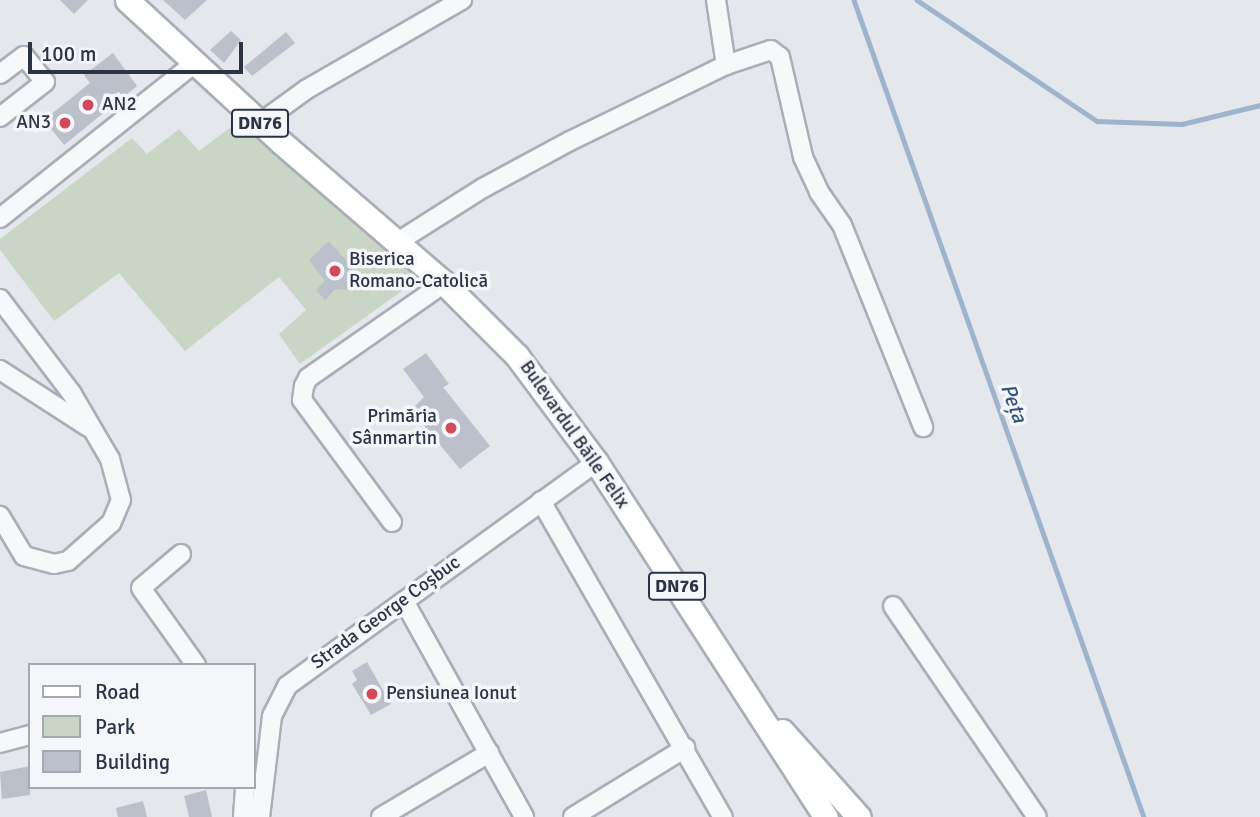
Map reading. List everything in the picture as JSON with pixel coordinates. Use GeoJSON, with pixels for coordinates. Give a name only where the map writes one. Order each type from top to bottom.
{"type":"FeatureCollection","features":[{"type":"Feature","properties":{"kind":"main road","name":"Bulevardul Băile Felix"},"geometry":{"type":"LineString","coordinates":[[127,0],[260,123],[444,283],[517,356],[596,462],[759,709],[825,817]]}},
{"type":"Feature","properties":{"kind":"main road"},"geometry":{"type":"LineString","coordinates":[[759,709],[804,751],[859,817]]}},
{"type":"Feature","properties":{"kind":"street"},"geometry":{"type":"LineString","coordinates":[[260,123],[307,89],[462,0]]}},
{"type":"Feature","properties":{"kind":"street"},"geometry":{"type":"LineString","coordinates":[[716,0],[726,65]]}},
{"type":"Feature","properties":{"kind":"street"},"geometry":{"type":"LineString","coordinates":[[397,243],[559,147],[726,65],[763,50],[780,57],[803,157],[819,192],[842,225],[923,427]]}},
{"type":"Feature","properties":{"kind":"street"},"geometry":{"type":"LineString","coordinates":[[0,74],[24,56],[45,82],[0,117]]}},
{"type":"Feature","properties":{"kind":"street"},"geometry":{"type":"LineString","coordinates":[[0,218],[195,62]]}},
{"type":"Feature","properties":{"kind":"street"},"geometry":{"type":"LineString","coordinates":[[392,522],[302,400],[304,386],[308,378],[444,283]]}},
{"type":"Feature","properties":{"kind":"street"},"geometry":{"type":"LineString","coordinates":[[0,299],[72,394],[119,481],[121,500],[111,523],[68,561],[43,565],[24,556],[0,516]]}},
{"type":"Feature","properties":{"kind":"street"},"geometry":{"type":"LineString","coordinates":[[0,370],[93,430]]}},
{"type":"Feature","properties":{"kind":"street","name":"Strada George Coșbuc"},"geometry":{"type":"LineString","coordinates":[[260,817],[272,716],[287,686],[596,462]]}},
{"type":"Feature","properties":{"kind":"street"},"geometry":{"type":"LineString","coordinates":[[541,501],[723,817]]}},
{"type":"Feature","properties":{"kind":"street"},"geometry":{"type":"LineString","coordinates":[[181,554],[141,588],[195,663]]}},
{"type":"Feature","properties":{"kind":"street"},"geometry":{"type":"LineString","coordinates":[[404,601],[524,817]]}},
{"type":"Feature","properties":{"kind":"street"},"geometry":{"type":"LineString","coordinates":[[893,606],[1037,817]]}},
{"type":"Feature","properties":{"kind":"street"},"geometry":{"type":"LineString","coordinates":[[0,743],[28,736]]}},
{"type":"Feature","properties":{"kind":"street"},"geometry":{"type":"LineString","coordinates":[[573,817],[685,748]]}},
{"type":"Feature","properties":{"kind":"street"},"geometry":{"type":"LineString","coordinates":[[381,817],[489,753]]}},
{"type":"Feature","properties":{"kind":"street"},"geometry":{"type":"LineString","coordinates":[[243,817],[245,789]]}},
{"type":"Feature","properties":{"kind":"green space"},"geometry":{"type":"Polygon","coordinates":[[[239,121],[420,278],[300,364],[279,334],[306,310],[279,277],[185,351],[119,273],[54,321],[0,250],[0,239],[132,138],[147,154],[179,129],[199,151],[239,121]]]}},
{"type":"Feature","properties":{"kind":"building"},"geometry":{"type":"Polygon","coordinates":[[[60,0],[88,0],[74,14],[60,0]]]}},
{"type":"Feature","properties":{"kind":"building"},"geometry":{"type":"Polygon","coordinates":[[[163,0],[207,0],[185,20],[163,0]]]}},
{"type":"Feature","properties":{"kind":"building"},"geometry":{"type":"Polygon","coordinates":[[[231,31],[241,40],[224,63],[210,50],[231,31]]]}},
{"type":"Feature","properties":{"kind":"building"},"geometry":{"type":"Polygon","coordinates":[[[286,32],[295,43],[252,76],[244,67],[286,32]]]}},
{"type":"Feature","properties":{"kind":"building"},"geometry":{"type":"Polygon","coordinates":[[[113,53],[137,86],[64,145],[44,120],[90,83],[84,75],[113,53]]]}},
{"type":"Feature","properties":{"kind":"building","name":"Biserica Romano-Catolică"},"geometry":{"type":"Polygon","coordinates":[[[329,241],[351,266],[355,281],[348,290],[335,289],[325,300],[316,290],[325,281],[309,260],[329,241]]]}},
{"type":"Feature","properties":{"kind":"building","name":"Primăria Sânmartin"},"geometry":{"type":"Polygon","coordinates":[[[426,353],[449,384],[443,387],[490,446],[460,469],[411,410],[424,397],[403,369],[426,353]]]}},
{"type":"Feature","properties":{"kind":"building","name":"Pensiunea Ionut"},"geometry":{"type":"Polygon","coordinates":[[[367,662],[391,704],[371,715],[352,684],[357,680],[352,671],[367,662]]]}},
{"type":"Feature","properties":{"kind":"building"},"geometry":{"type":"Polygon","coordinates":[[[28,766],[30,795],[2,799],[0,772],[28,766]]]}},
{"type":"Feature","properties":{"kind":"building"},"geometry":{"type":"Polygon","coordinates":[[[206,790],[212,817],[189,817],[184,796],[206,790]]]}},
{"type":"Feature","properties":{"kind":"building"},"geometry":{"type":"Polygon","coordinates":[[[143,801],[147,817],[118,817],[116,808],[143,801]]]}},
{"type":"Feature","properties":{"kind":"waterway","name":"Peța"},"geometry":{"type":"LineString","coordinates":[[854,0],[1144,817]]}},
{"type":"Feature","properties":{"kind":"waterway"},"geometry":{"type":"LineString","coordinates":[[917,0],[1097,121],[1182,124],[1260,105]]}},
{"type":"Feature","properties":{"kind":"place","name":"AN2"},"geometry":{"type":"Point","coordinates":[88,105]}},
{"type":"Feature","properties":{"kind":"place","name":"AN3"},"geometry":{"type":"Point","coordinates":[65,123]}},
{"type":"Feature","properties":{"kind":"place","name":"Biserica Romano-Catolică"},"geometry":{"type":"Point","coordinates":[335,271]}},
{"type":"Feature","properties":{"kind":"place","name":"Primăria Sânmartin"},"geometry":{"type":"Point","coordinates":[451,428]}},
{"type":"Feature","properties":{"kind":"place","name":"Pensiunea Ionut"},"geometry":{"type":"Point","coordinates":[372,694]}}]}
